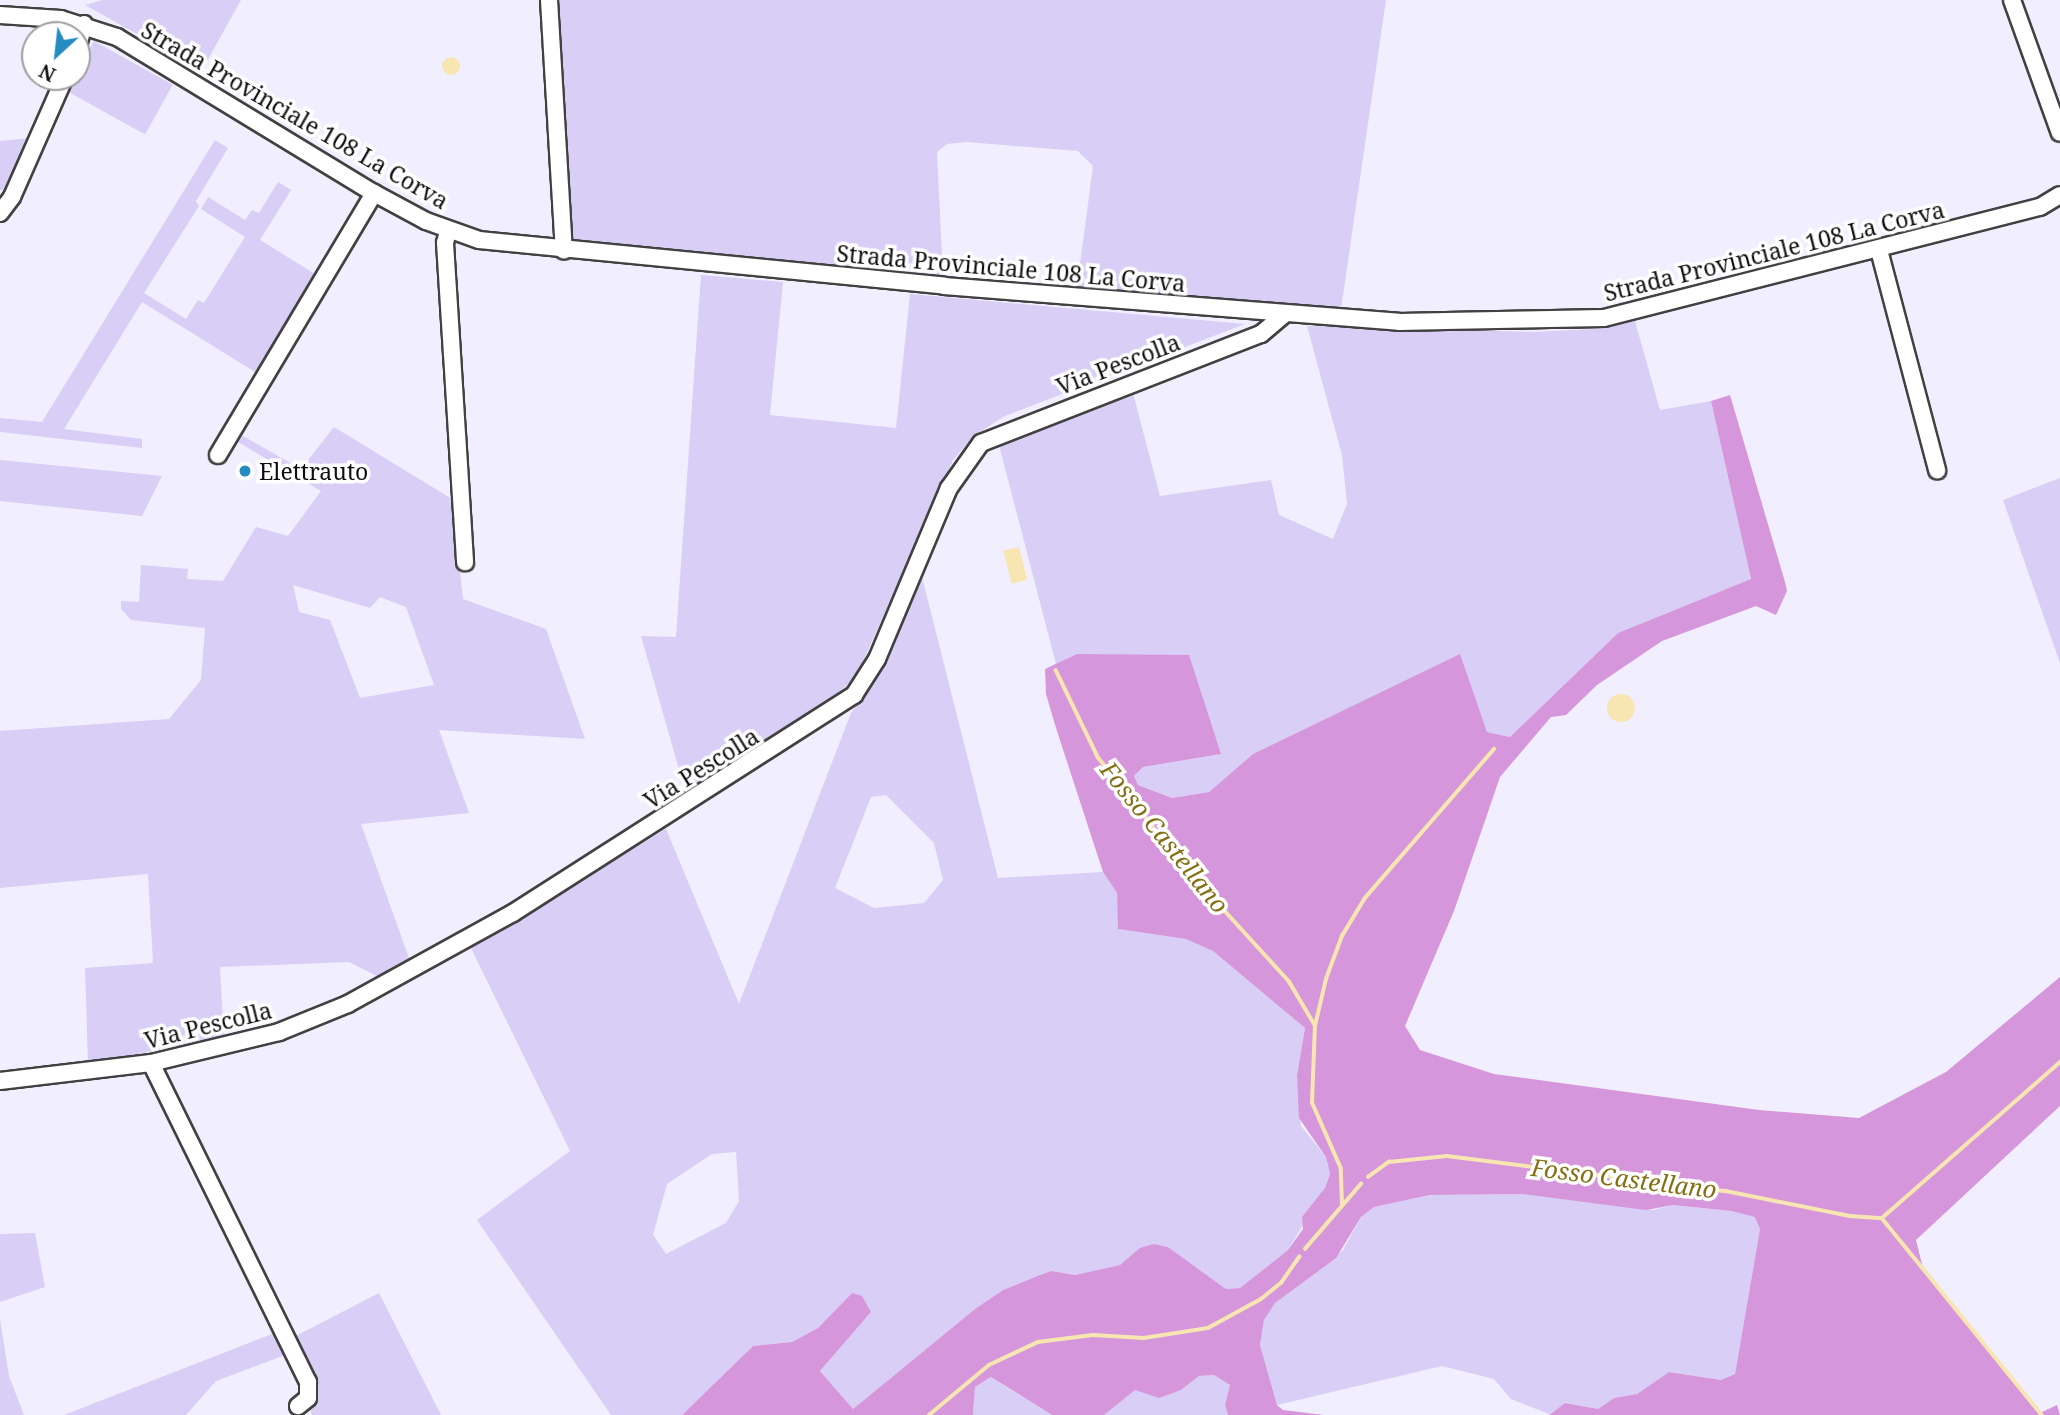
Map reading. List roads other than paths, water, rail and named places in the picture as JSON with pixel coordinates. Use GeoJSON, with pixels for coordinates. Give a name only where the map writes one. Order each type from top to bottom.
{"type":"FeatureCollection","features":[{"type":"Feature","properties":{"kind":"street"},"geometry":{"type":"LineString","coordinates":[[550,0],[564,251]]}},
{"type":"Feature","properties":{"kind":"street"},"geometry":{"type":"LineString","coordinates":[[2012,0],[2060,133]]}},
{"type":"Feature","properties":{"kind":"street","name":"Strada Provinciale 108 La Corva"},"geometry":{"type":"LineString","coordinates":[[0,15],[44,15],[71,21]]}},
{"type":"Feature","properties":{"kind":"street","name":"Strada Provinciale 108 La Corva"},"geometry":{"type":"LineString","coordinates":[[91,27],[117,37],[374,192],[448,231],[479,240],[564,251],[1284,314],[1399,322],[1604,318],[2040,207],[2060,195]]}},
{"type":"Feature","properties":{"kind":"street"},"geometry":{"type":"LineString","coordinates":[[0,213],[12,197],[59,91]]}},
{"type":"Feature","properties":{"kind":"street"},"geometry":{"type":"LineString","coordinates":[[218,455],[374,192]]}},
{"type":"Feature","properties":{"kind":"street"},"geometry":{"type":"LineString","coordinates":[[448,231],[446,270],[465,562]]}},
{"type":"Feature","properties":{"kind":"street"},"geometry":{"type":"LineString","coordinates":[[1879,250],[1937,470]]}},
{"type":"Feature","properties":{"kind":"street","name":"Via Pescolla"},"geometry":{"type":"LineString","coordinates":[[0,1081],[151,1063],[279,1032],[360,998],[513,913],[838,708],[868,677],[949,488],[981,443],[1261,334],[1284,314]]}},
{"type":"Feature","properties":{"kind":"street"},"geometry":{"type":"LineString","coordinates":[[151,1063],[308,1382],[308,1398],[298,1406]]}},
{"type":"Feature","properties":{"kind":"waterway","name":"Fosso Castellano"},"geometry":{"type":"LineString","coordinates":[[1056,670],[1098,757],[1183,865],[1289,981],[1315,1025]]}},
{"type":"Feature","properties":{"kind":"waterway","name":"Fosso Castellano"},"geometry":{"type":"LineString","coordinates":[[1342,1205],[1341,1169],[1312,1103],[1315,1026],[1326,979],[1342,936],[1365,898],[1494,749]]}},
{"type":"Feature","properties":{"kind":"waterway","name":"Fosso Castellano"},"geometry":{"type":"LineString","coordinates":[[1368,1177],[1389,1162],[1447,1156],[1726,1191],[1850,1216],[1882,1218],[2060,1062]]}},
{"type":"Feature","properties":{"kind":"waterway","name":"Fosso Castellano"},"geometry":{"type":"LineString","coordinates":[[1305,1249],[1361,1184]]}},
{"type":"Feature","properties":{"kind":"waterway","name":"Fosso Castellano"},"geometry":{"type":"LineString","coordinates":[[1882,1218],[2042,1415]]}},
{"type":"Feature","properties":{"kind":"waterway","name":"Fosso Castellano"},"geometry":{"type":"LineString","coordinates":[[929,1415],[989,1365],[1038,1342],[1093,1335],[1144,1338],[1208,1328],[1261,1299],[1281,1283],[1299,1257]]}},
{"type":"Feature","properties":{"kind":"place","name":"Elettrauto"},"geometry":{"type":"Point","coordinates":[245,471]}}]}
